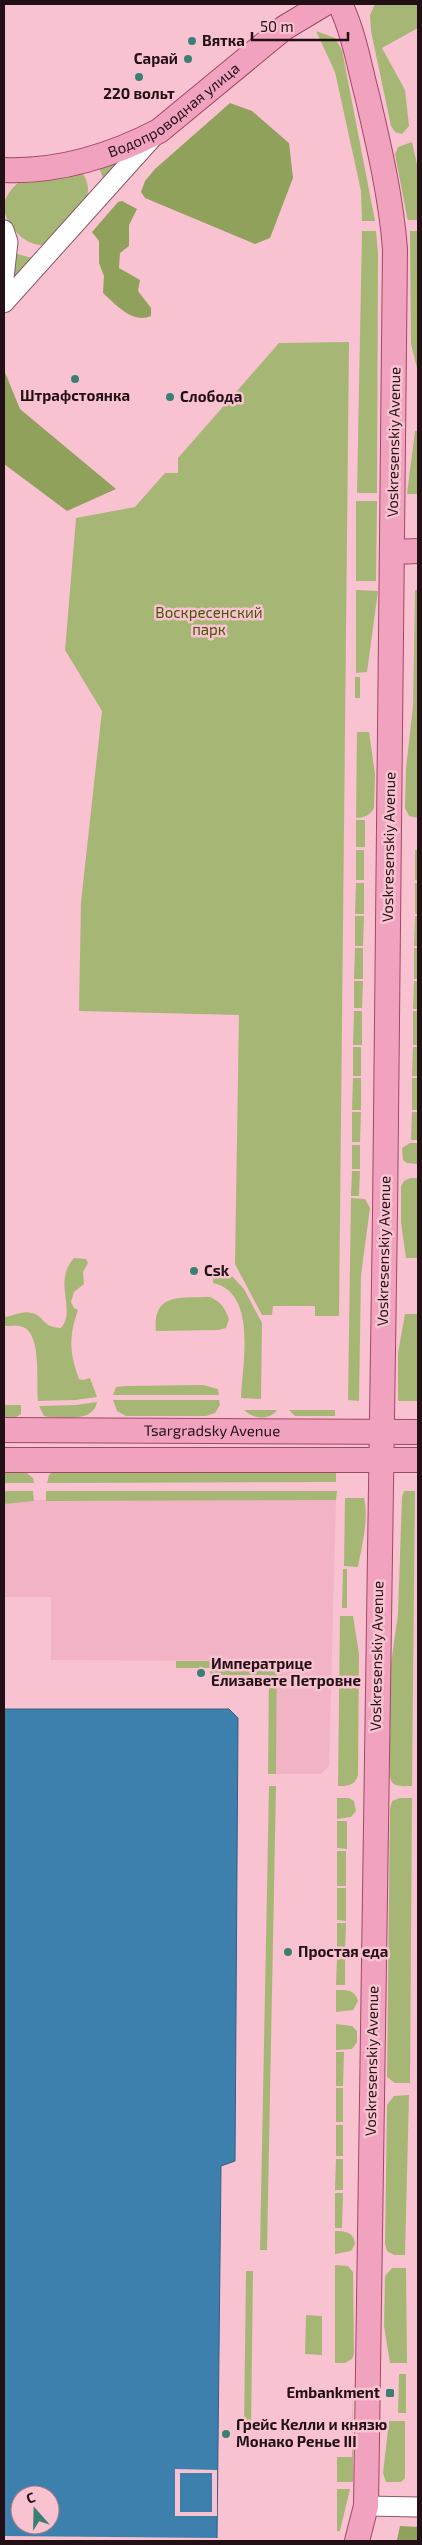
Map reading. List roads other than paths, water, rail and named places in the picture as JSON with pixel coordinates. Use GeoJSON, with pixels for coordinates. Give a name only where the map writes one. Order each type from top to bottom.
{"type":"FeatureCollection","features":[{"type":"Feature","properties":{"kind":"main road","name":"Водопроводная улица"},"geometry":{"type":"LineString","coordinates":[[4,170],[42,168],[79,163],[118,150],[159,131],[284,28],[324,4]]}},
{"type":"Feature","properties":{"kind":"main road","name":"Voskresenskiy Avenue"},"geometry":{"type":"LineString","coordinates":[[340,4],[353,39],[379,148],[393,224],[395,249],[393,552],[366,2506],[357,2541]]}},
{"type":"Feature","properties":{"kind":"main road"},"geometry":{"type":"LineString","coordinates":[[393,552],[418,551]]}},
{"type":"Feature","properties":{"kind":"main road","name":"Tsargradsky Avenue"},"geometry":{"type":"LineString","coordinates":[[4,1430],[418,1432]]}},
{"type":"Feature","properties":{"kind":"main road","name":"Tsargradsky Avenue"},"geometry":{"type":"LineString","coordinates":[[4,1460],[418,1460]]}},
{"type":"Feature","properties":{"kind":"street"},"geometry":{"type":"LineString","coordinates":[[4,303],[159,131]]}},
{"type":"Feature","properties":{"kind":"street"},"geometry":{"type":"LineString","coordinates":[[4,230],[8,242],[4,278]]}},
{"type":"Feature","properties":{"kind":"street"},"geometry":{"type":"LineString","coordinates":[[366,2506],[418,2507]]}},
{"type":"Feature","properties":{"kind":"water"},"geometry":{"type":"Polygon","coordinates":[[[4,1709],[229,1709],[238,1718],[235,2161],[221,2166],[217,2541],[4,2541],[4,1709]]]}},
{"type":"Feature","properties":{"kind":"place","name":"Вятка"},"geometry":{"type":"Point","coordinates":[192,41]}},
{"type":"Feature","properties":{"kind":"place","name":"Сарай"},"geometry":{"type":"Point","coordinates":[188,59]}},
{"type":"Feature","properties":{"kind":"place","name":"220 вольт"},"geometry":{"type":"Point","coordinates":[139,77]}},
{"type":"Feature","properties":{"kind":"place","name":"Штрафстоянка"},"geometry":{"type":"Point","coordinates":[75,379]}},
{"type":"Feature","properties":{"kind":"place","name":"Слобода"},"geometry":{"type":"Point","coordinates":[170,397]}},
{"type":"Feature","properties":{"kind":"place","name":"Csk"},"geometry":{"type":"Point","coordinates":[194,1271]}},
{"type":"Feature","properties":{"kind":"place","name":"Императрице Елизавете Петровне"},"geometry":{"type":"Point","coordinates":[201,1673]}},
{"type":"Feature","properties":{"kind":"place","name":"Простая еда"},"geometry":{"type":"Point","coordinates":[288,1952]}},
{"type":"Feature","properties":{"kind":"place","name":"Embankment"},"geometry":{"type":"Point","coordinates":[390,2393]}},
{"type":"Feature","properties":{"kind":"place","name":"Грейс Келли и князю Монако Ренье III"},"geometry":{"type":"Point","coordinates":[226,2434]}},
{"type":"Feature","properties":{"kind":"park label","name":"Воскресенский парк"},"geometry":{"type":"Point","coordinates":[209,622]}}]}
